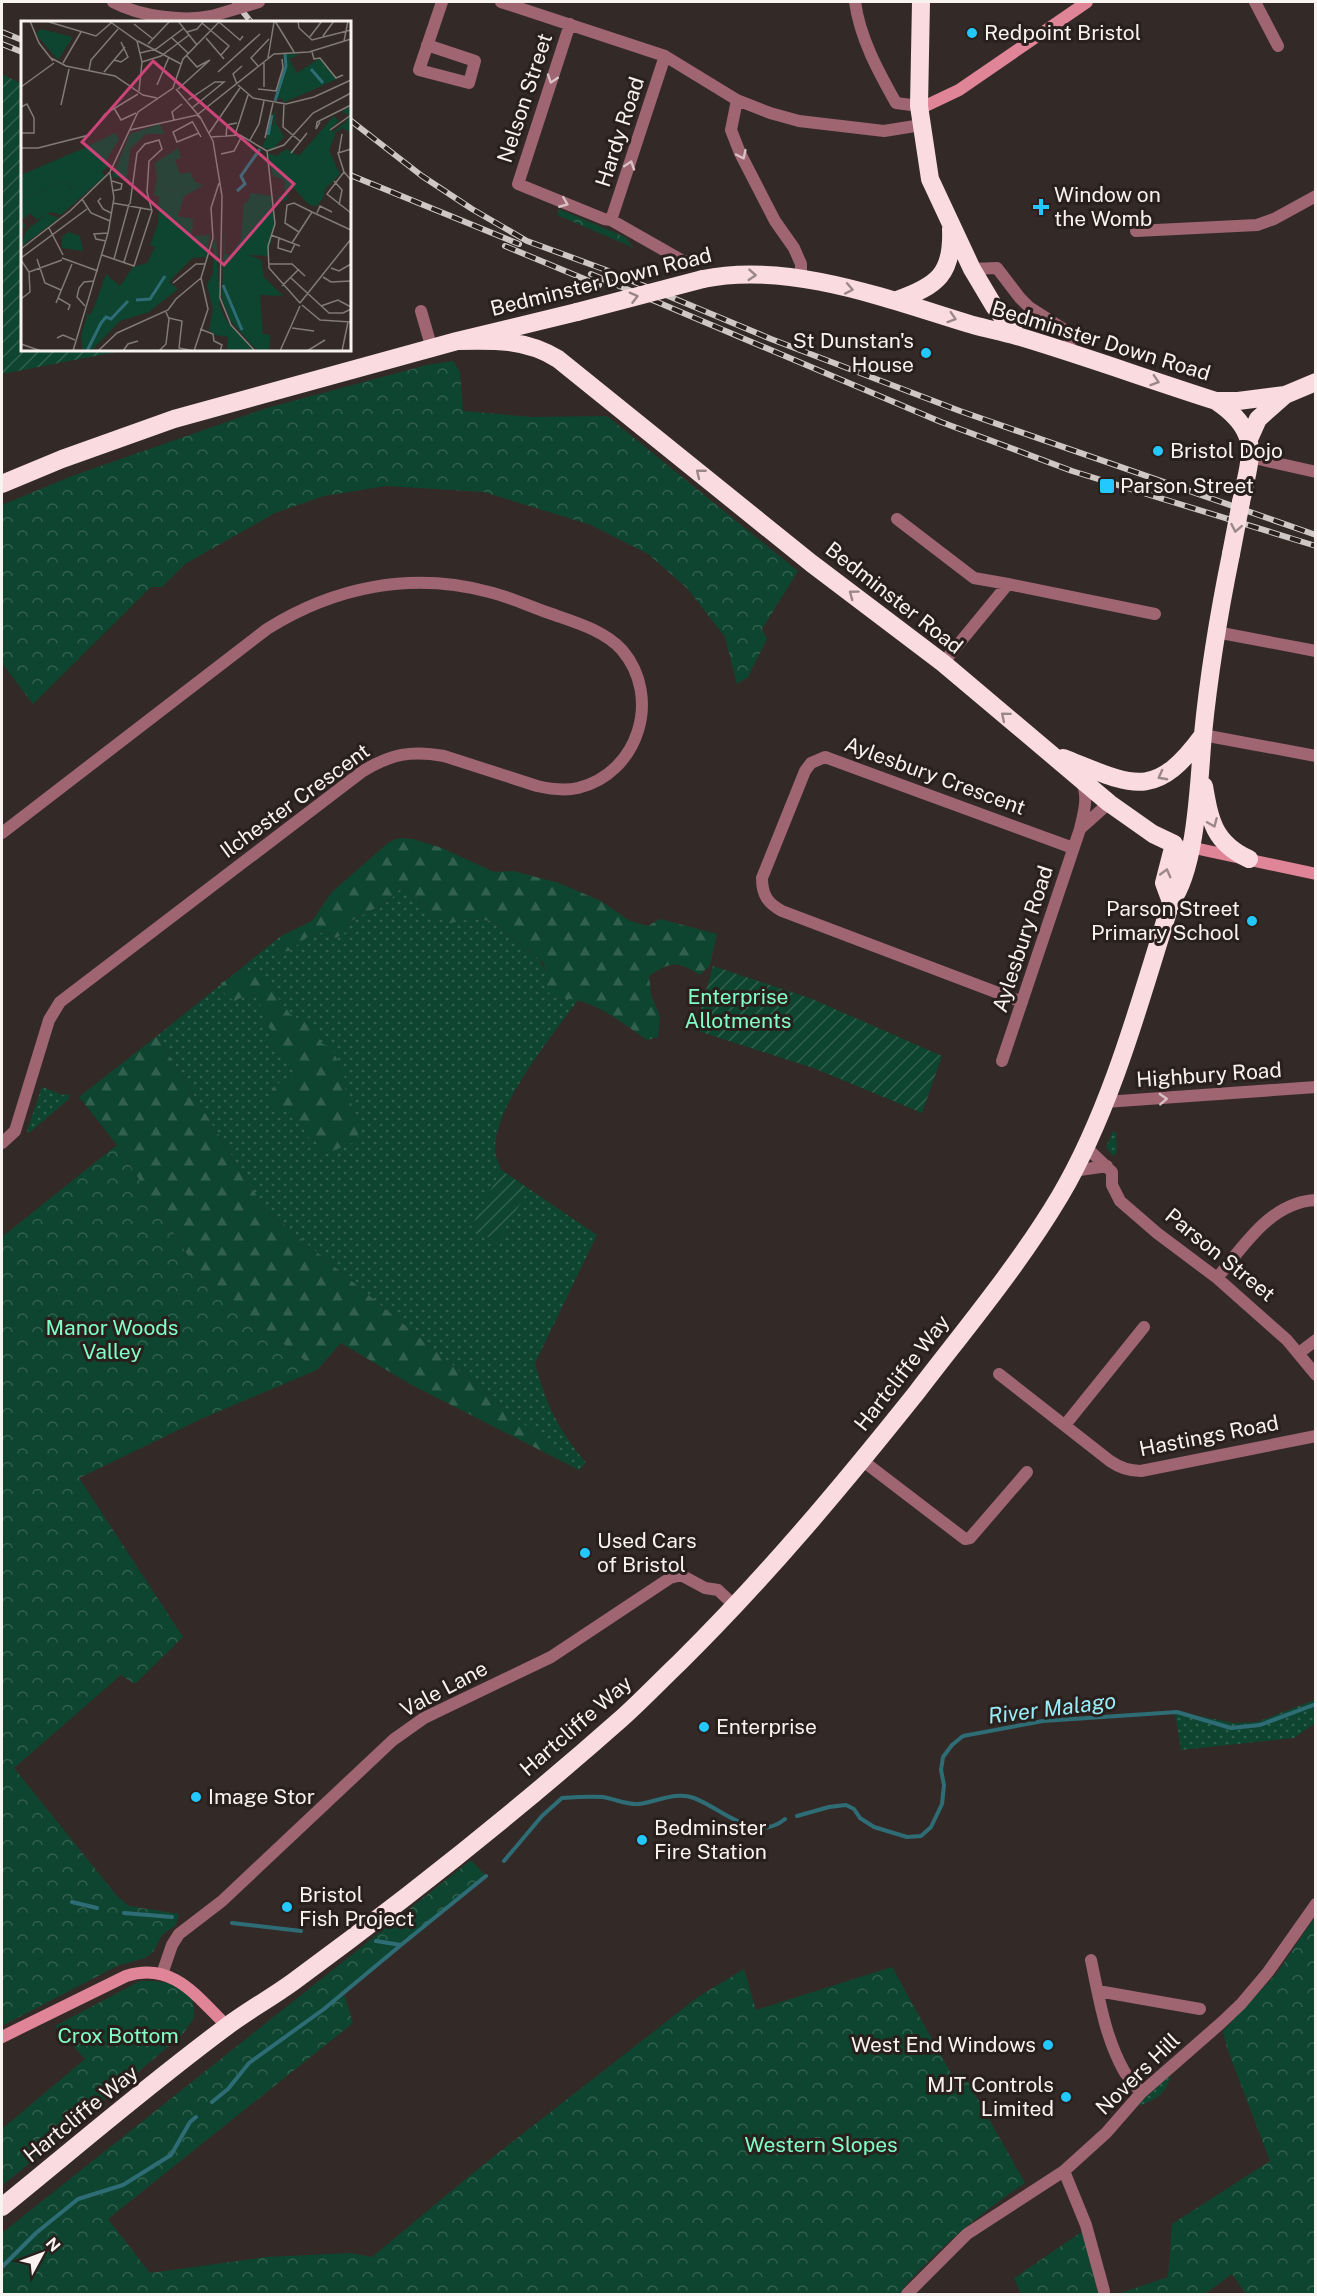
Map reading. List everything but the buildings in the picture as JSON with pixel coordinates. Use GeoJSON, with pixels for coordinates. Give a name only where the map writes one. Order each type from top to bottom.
{"type":"FeatureCollection","features":[{"type":"Feature","properties":{"kind":"highway"},"geometry":{"type":"LineString","coordinates":[[921,2],[919,114],[930,179],[972,269],[994,306],[1017,336]]}},
{"type":"Feature","properties":{"kind":"highway"},"geometry":{"type":"LineString","coordinates":[[897,300],[930,286],[945,269],[950,261],[952,248],[951,225]]}},
{"type":"Feature","properties":{"kind":"highway","name":"Bedminster Down Road"},"geometry":{"type":"LineString","coordinates":[[2,484],[62,459],[174,419],[457,342],[725,275],[748,274],[801,280],[897,300],[974,325],[1017,336],[1216,401]]}},
{"type":"Feature","properties":{"kind":"highway"},"geometry":{"type":"LineString","coordinates":[[558,359],[548,340],[550,330],[558,322],[577,312]]}},
{"type":"Feature","properties":{"kind":"highway","name":"Bedminster Road"},"geometry":{"type":"LineString","coordinates":[[457,342],[496,341],[524,344],[536,347],[558,359],[811,563],[943,663],[1109,803],[1153,834],[1182,845]]}},
{"type":"Feature","properties":{"kind":"highway"},"geometry":{"type":"LineString","coordinates":[[1216,401],[1238,401],[1285,395],[1316,382]]}},
{"type":"Feature","properties":{"kind":"highway"},"geometry":{"type":"LineString","coordinates":[[1073,1172],[1104,1102],[1141,1001],[1171,902],[1164,883],[1182,845],[1201,772],[1203,735],[1216,633],[1241,502],[1256,452],[1258,419],[1285,395]]}},
{"type":"Feature","properties":{"kind":"highway"},"geometry":{"type":"LineString","coordinates":[[1216,401],[1234,414],[1256,452]]}},
{"type":"Feature","properties":{"kind":"highway"},"geometry":{"type":"LineString","coordinates":[[1050,753],[1136,783],[1152,781],[1168,774],[1179,765],[1203,735]]}},
{"type":"Feature","properties":{"kind":"highway"},"geometry":{"type":"LineString","coordinates":[[1201,772],[1209,815],[1215,830],[1228,848],[1249,859]]}},
{"type":"Feature","properties":{"kind":"highway"},"geometry":{"type":"LineString","coordinates":[[1109,803],[1136,783]]}},
{"type":"Feature","properties":{"kind":"highway","name":"Hartcliffe Way"},"geometry":{"type":"LineString","coordinates":[[2,2207],[227,2026],[289,1985],[475,1843],[624,1716],[736,1606],[791,1546],[863,1461],[970,1324],[1029,1243],[1073,1172]]}},
{"type":"Feature","properties":{"kind":"street"},"geometry":{"type":"LineString","coordinates":[[113,2],[142,12],[186,19],[212,16],[259,2]]}},
{"type":"Feature","properties":{"kind":"street"},"geometry":{"type":"LineString","coordinates":[[427,45],[476,61],[469,83],[419,70],[427,45],[442,2]]}},
{"type":"Feature","properties":{"kind":"street"},"geometry":{"type":"LineString","coordinates":[[501,2],[665,56],[737,100],[770,114],[799,121],[884,131],[919,114],[959,90],[1087,2]]}},
{"type":"Feature","properties":{"kind":"street"},"geometry":{"type":"LineString","coordinates":[[855,2],[857,15],[873,62],[896,103],[919,114]]}},
{"type":"Feature","properties":{"kind":"street"},"geometry":{"type":"LineString","coordinates":[[1255,2],[1278,46]]}},
{"type":"Feature","properties":{"kind":"street","name":"Nelson Street"},"geometry":{"type":"LineString","coordinates":[[570,24],[518,184],[611,220]]}},
{"type":"Feature","properties":{"kind":"street","name":"Hardy Road"},"geometry":{"type":"LineString","coordinates":[[611,220],[665,56]]}},
{"type":"Feature","properties":{"kind":"street"},"geometry":{"type":"LineString","coordinates":[[737,100],[731,130],[740,153],[775,221],[794,248],[801,264],[801,280]]}},
{"type":"Feature","properties":{"kind":"street"},"geometry":{"type":"LineString","coordinates":[[1136,231],[1257,225],[1274,219],[1316,196]]}},
{"type":"Feature","properties":{"kind":"street"},"geometry":{"type":"LineString","coordinates":[[611,220],[683,261],[695,261]]}},
{"type":"Feature","properties":{"kind":"street"},"geometry":{"type":"LineString","coordinates":[[972,269],[997,268],[1029,307],[1070,335],[1069,354]]}},
{"type":"Feature","properties":{"kind":"street"},"geometry":{"type":"LineString","coordinates":[[421,311],[432,349]]}},
{"type":"Feature","properties":{"kind":"street"},"geometry":{"type":"LineString","coordinates":[[1256,452],[1316,472]]}},
{"type":"Feature","properties":{"kind":"street"},"geometry":{"type":"LineString","coordinates":[[897,519],[974,578],[1155,614]]}},
{"type":"Feature","properties":{"kind":"street","name":"Ilchester Crescent"},"geometry":{"type":"LineString","coordinates":[[2,833],[267,629],[302,609],[356,590],[393,583],[438,583],[463,586],[503,596],[604,636],[624,653],[640,685],[643,709],[634,744],[605,775],[592,783],[576,788],[549,789],[428,753],[401,754],[376,763],[363,771],[60,1002],[49,1020],[15,1131],[2,1143]]}},
{"type":"Feature","properties":{"kind":"street"},"geometry":{"type":"LineString","coordinates":[[943,663],[1008,584]]}},
{"type":"Feature","properties":{"kind":"street"},"geometry":{"type":"LineString","coordinates":[[1216,633],[1316,651]]}},
{"type":"Feature","properties":{"kind":"street"},"geometry":{"type":"LineString","coordinates":[[1203,735],[1316,756]]}},
{"type":"Feature","properties":{"kind":"street","name":"Aylesbury Crescent"},"geometry":{"type":"LineString","coordinates":[[1022,1002],[782,911],[772,906],[766,898],[762,890],[762,878],[805,771],[811,763],[825,757],[1073,848]]}},
{"type":"Feature","properties":{"kind":"street","name":"Aylesbury Road"},"geometry":{"type":"LineString","coordinates":[[1002,1062],[1080,829],[1086,801],[1086,790],[1081,780]]}},
{"type":"Feature","properties":{"kind":"street","name":"Aylesbury Road"},"geometry":{"type":"LineString","coordinates":[[1080,829],[1109,803]]}},
{"type":"Feature","properties":{"kind":"street","name":"Bedminster Road"},"geometry":{"type":"LineString","coordinates":[[1182,845],[1316,874]]}},
{"type":"Feature","properties":{"kind":"street","name":"Highbury Road"},"geometry":{"type":"LineString","coordinates":[[1104,1102],[1316,1087]]}},
{"type":"Feature","properties":{"kind":"street","name":"Parson Street"},"geometry":{"type":"LineString","coordinates":[[1085,1146],[1112,1172],[1112,1185],[1120,1201],[1157,1233],[1217,1278],[1299,1353],[1316,1375]]}},
{"type":"Feature","properties":{"kind":"street"},"geometry":{"type":"LineString","coordinates":[[1073,1172],[1107,1166]]}},
{"type":"Feature","properties":{"kind":"street"},"geometry":{"type":"LineString","coordinates":[[1217,1278],[1273,1215],[1306,1200],[1316,1200]]}},
{"type":"Feature","properties":{"kind":"street"},"geometry":{"type":"LineString","coordinates":[[1065,1425],[1144,1327]]}},
{"type":"Feature","properties":{"kind":"street"},"geometry":{"type":"LineString","coordinates":[[1299,1353],[1316,1340]]}},
{"type":"Feature","properties":{"kind":"street","name":"Hastings Road"},"geometry":{"type":"LineString","coordinates":[[999,1374],[1110,1461],[1120,1468],[1131,1471],[1141,1471],[1316,1436]]}},
{"type":"Feature","properties":{"kind":"street"},"geometry":{"type":"LineString","coordinates":[[863,1461],[965,1539],[969,1538],[1027,1472]]}},
{"type":"Feature","properties":{"kind":"street","name":"Vale Lane"},"geometry":{"type":"LineString","coordinates":[[162,1974],[172,1945],[179,1934],[222,1901],[393,1740],[424,1718],[550,1657],[670,1578],[681,1575],[705,1588],[718,1590],[736,1606]]}},
{"type":"Feature","properties":{"kind":"street","name":"Novers Hill"},"geometry":{"type":"LineString","coordinates":[[907,2295],[968,2234],[1064,2171],[1106,2133],[1141,2093],[1241,2004],[1268,1972],[1316,1904]]}},
{"type":"Feature","properties":{"kind":"street"},"geometry":{"type":"LineString","coordinates":[[1091,1960],[1113,2048],[1125,2073],[1141,2093]]}},
{"type":"Feature","properties":{"kind":"street"},"geometry":{"type":"LineString","coordinates":[[2,2037],[126,1976],[138,1973],[162,1974],[186,1985],[227,2026]]}},
{"type":"Feature","properties":{"kind":"street"},"geometry":{"type":"LineString","coordinates":[[1098,1991],[1200,2010]]}},
{"type":"Feature","properties":{"kind":"street"},"geometry":{"type":"LineString","coordinates":[[1064,2171],[1086,2225],[1104,2291]]}},
{"type":"Feature","properties":{"kind":"green space"},"geometry":{"type":"Polygon","coordinates":[[[2,74],[21,84],[21,351],[121,351],[2,374],[2,74]]]}},
{"type":"Feature","properties":{"kind":"green space"},"geometry":{"type":"Polygon","coordinates":[[[559,209],[625,237],[634,248],[557,215],[559,209]]]}},
{"type":"Feature","properties":{"kind":"green space"},"geometry":{"type":"Polygon","coordinates":[[[453,361],[460,372],[463,411],[532,417],[607,416],[798,571],[762,629],[767,639],[748,677],[737,684],[725,637],[687,588],[648,554],[591,525],[484,492],[386,486],[324,496],[275,513],[185,564],[162,587],[151,587],[33,704],[2,663],[2,505],[72,476],[267,408],[427,365],[453,361]]]}},
{"type":"Feature","properties":{"kind":"green space"},"geometry":{"type":"Polygon","coordinates":[[[399,838],[413,839],[442,848],[494,872],[513,871],[559,883],[601,901],[630,921],[648,926],[660,919],[717,934],[710,965],[700,975],[680,965],[669,965],[649,976],[651,995],[660,1016],[658,1037],[647,1040],[593,1005],[568,998],[555,998],[548,992],[544,963],[492,921],[472,919],[450,923],[430,915],[414,894],[400,889],[389,901],[349,922],[348,931],[336,938],[326,932],[310,935],[289,951],[278,952],[281,936],[312,921],[332,892],[388,843],[399,838]]]}},
{"type":"Feature","properties":{"kind":"green space"},"geometry":{"type":"Polygon","coordinates":[[[400,889],[414,894],[430,915],[450,922],[472,919],[492,921],[540,960],[547,975],[549,992],[555,998],[566,997],[578,1000],[539,1052],[513,1094],[503,1114],[495,1152],[501,1170],[597,1235],[535,1363],[554,1416],[586,1463],[579,1470],[265,1209],[157,1036],[281,936],[278,951],[289,951],[310,935],[326,932],[336,938],[349,922],[389,901],[400,889]]]}},
{"type":"Feature","properties":{"kind":"green space","name":"Enterprise Allotments"},"geometry":{"type":"Polygon","coordinates":[[[713,966],[812,999],[942,1056],[922,1113],[816,1069],[695,1030],[713,966]]]}},
{"type":"Feature","properties":{"kind":"green space"},"geometry":{"type":"Polygon","coordinates":[[[258,970],[290,1014],[315,1028],[321,1043],[332,1048],[343,1071],[347,1094],[357,1118],[357,1141],[321,1156],[316,1142],[304,1134],[304,1125],[292,1114],[269,1107],[272,1090],[295,1074],[294,1067],[282,1059],[270,1041],[274,1033],[265,1023],[265,1012],[256,998],[245,996],[234,1001],[223,992],[221,983],[236,975],[258,970]]]}},
{"type":"Feature","properties":{"kind":"green space"},"geometry":{"type":"Polygon","coordinates":[[[157,1036],[265,1209],[579,1470],[410,1384],[341,1343],[317,1370],[206,1284],[117,1145],[79,1097],[157,1036]]]}},
{"type":"Feature","properties":{"kind":"green space"},"geometry":{"type":"Polygon","coordinates":[[[42,1087],[63,1095],[69,1094],[69,1099],[29,1133],[27,1131],[42,1087]]]}},
{"type":"Feature","properties":{"kind":"green space"},"geometry":{"type":"Polygon","coordinates":[[[1113,1131],[1116,1133],[1117,1152],[1113,1156],[1106,1147],[1113,1131]]]}},
{"type":"Feature","properties":{"kind":"green space","name":"Manor Woods Valley"},"geometry":{"type":"Polygon","coordinates":[[[117,1145],[206,1284],[317,1370],[201,1419],[79,1478],[183,1637],[135,1684],[121,1675],[14,1768],[117,1896],[129,1906],[179,1914],[176,1925],[162,1935],[153,1952],[145,1958],[117,1966],[2,2026],[2,1237],[117,1145]]]}},
{"type":"Feature","properties":{"kind":"green space"},"geometry":{"type":"Polygon","coordinates":[[[501,1170],[529,1189],[497,1242],[471,1228],[501,1170]]]}},
{"type":"Feature","properties":{"kind":"green space"},"geometry":{"type":"Polygon","coordinates":[[[1315,1700],[1315,1723],[1294,1738],[1181,1750],[1175,1713],[1234,1723],[1257,1722],[1315,1700]]]}},
{"type":"Feature","properties":{"kind":"green space","name":"Western Slopes"},"geometry":{"type":"Polygon","coordinates":[[[471,1860],[486,1876],[344,1994],[353,2023],[108,2219],[150,2273],[266,2257],[351,2253],[372,2257],[479,2168],[698,1997],[744,1969],[756,2010],[892,1967],[953,2077],[963,2073],[1025,2183],[958,2234],[925,2264],[899,2294],[2,2294],[2,2233],[471,1860]]]}},
{"type":"Feature","properties":{"kind":"green space"},"geometry":{"type":"Polygon","coordinates":[[[1315,1917],[1315,2294],[1246,2294],[1232,2274],[1205,2294],[1118,2294],[1168,2277],[1172,2224],[1270,2161],[1227,2048],[1223,2031],[1277,1973],[1315,1917]]]}},
{"type":"Feature","properties":{"kind":"green space","name":"Crox Bottom"},"geometry":{"type":"Polygon","coordinates":[[[140,1981],[169,1983],[188,1993],[194,2006],[194,2018],[182,2035],[2,2186],[2,2129],[85,2059],[55,2026],[140,1981]]]}},
{"type":"Feature","properties":{"kind":"green space"},"geometry":{"type":"Polygon","coordinates":[[[1171,2075],[1166,2088],[1158,2096],[1135,2107],[1171,2075]]]}},
{"type":"Feature","properties":{"kind":"green space"},"geometry":{"type":"Polygon","coordinates":[[[1083,2231],[1098,2294],[1021,2294],[1014,2278],[1083,2231]]]}},
{"type":"Feature","properties":{"kind":"waterway","name":"River Malago"},"geometry":{"type":"LineString","coordinates":[[797,1816],[846,1805],[874,1827],[907,1837],[921,1836],[931,1827],[942,1804],[943,1757],[963,1736],[1043,1721],[1177,1712],[1231,1728],[1260,1725],[1316,1704]]}},
{"type":"Feature","properties":{"kind":"waterway","name":"River Malago"},"geometry":{"type":"LineString","coordinates":[[504,1861],[542,1816],[562,1798],[603,1797],[634,1804],[673,1796],[687,1796],[751,1826],[762,1828],[774,1826],[785,1819]]}},
{"type":"Feature","properties":{"kind":"waterway","name":"River Malago"},"geometry":{"type":"LineString","coordinates":[[376,1941],[401,1945],[486,1876]]}},
{"type":"Feature","properties":{"kind":"waterway","name":"River Malago"},"geometry":{"type":"LineString","coordinates":[[72,1902],[97,1908]]}},
{"type":"Feature","properties":{"kind":"waterway","name":"River Malago"},"geometry":{"type":"LineString","coordinates":[[124,1913],[172,1917]]}},
{"type":"Feature","properties":{"kind":"waterway","name":"River Malago"},"geometry":{"type":"LineString","coordinates":[[232,1923],[301,1931]]}},
{"type":"Feature","properties":{"kind":"waterway"},"geometry":{"type":"LineString","coordinates":[[212,2102],[228,2089],[249,2063],[324,2009],[401,1945]]}},
{"type":"Feature","properties":{"kind":"waterway"},"geometry":{"type":"LineString","coordinates":[[2,2267],[36,2233],[78,2199],[123,2185],[171,2155],[190,2122],[196,2117]]}},
{"type":"Feature","properties":{"kind":"railway"},"geometry":{"type":"LineString","coordinates":[[235,2],[250,21]]}},
{"type":"Feature","properties":{"kind":"railway"},"geometry":{"type":"LineString","coordinates":[[2,32],[21,40]]}},
{"type":"Feature","properties":{"kind":"railway"},"geometry":{"type":"LineString","coordinates":[[2,44],[21,52]]}},
{"type":"Feature","properties":{"kind":"railway"},"geometry":{"type":"LineString","coordinates":[[351,121],[422,176],[527,241],[606,270],[771,339],[960,411],[1316,535]]}},
{"type":"Feature","properties":{"kind":"railway"},"geometry":{"type":"LineString","coordinates":[[351,175],[519,244]]}},
{"type":"Feature","properties":{"kind":"railway"},"geometry":{"type":"LineString","coordinates":[[505,246],[599,285]]}},
{"type":"Feature","properties":{"kind":"railway"},"geometry":{"type":"LineString","coordinates":[[591,274],[941,422],[1072,471],[1316,546]]}},
{"type":"Feature","properties":{"kind":"place","name":"Redpoint Bristol"},"geometry":{"type":"Point","coordinates":[972,33]}},
{"type":"Feature","properties":{"kind":"place","name":"Window on the Womb"},"geometry":{"type":"Point","coordinates":[1041,207]}},
{"type":"Feature","properties":{"kind":"place","name":"St Dunstan's House"},"geometry":{"type":"Point","coordinates":[926,353]}},
{"type":"Feature","properties":{"kind":"place","name":"Bristol Dojo"},"geometry":{"type":"Point","coordinates":[1158,451]}},
{"type":"Feature","properties":{"kind":"place","name":"Parson Street"},"geometry":{"type":"Point","coordinates":[1107,486]}},
{"type":"Feature","properties":{"kind":"place","name":"Parson Street Primary School"},"geometry":{"type":"Point","coordinates":[1252,921]}},
{"type":"Feature","properties":{"kind":"place","name":"Used Cars of Bristol"},"geometry":{"type":"Point","coordinates":[585,1553]}},
{"type":"Feature","properties":{"kind":"place","name":"Enterprise"},"geometry":{"type":"Point","coordinates":[704,1727]}},
{"type":"Feature","properties":{"kind":"place","name":"Image Stor"},"geometry":{"type":"Point","coordinates":[196,1797]}},
{"type":"Feature","properties":{"kind":"place","name":"Bedminster Fire Station"},"geometry":{"type":"Point","coordinates":[642,1840]}},
{"type":"Feature","properties":{"kind":"place","name":"Bristol Fish Project"},"geometry":{"type":"Point","coordinates":[287,1907]}},
{"type":"Feature","properties":{"kind":"place","name":"West End Windows"},"geometry":{"type":"Point","coordinates":[1048,2045]}},
{"type":"Feature","properties":{"kind":"place","name":"MJT Controls Limited"},"geometry":{"type":"Point","coordinates":[1066,2097]}}]}
